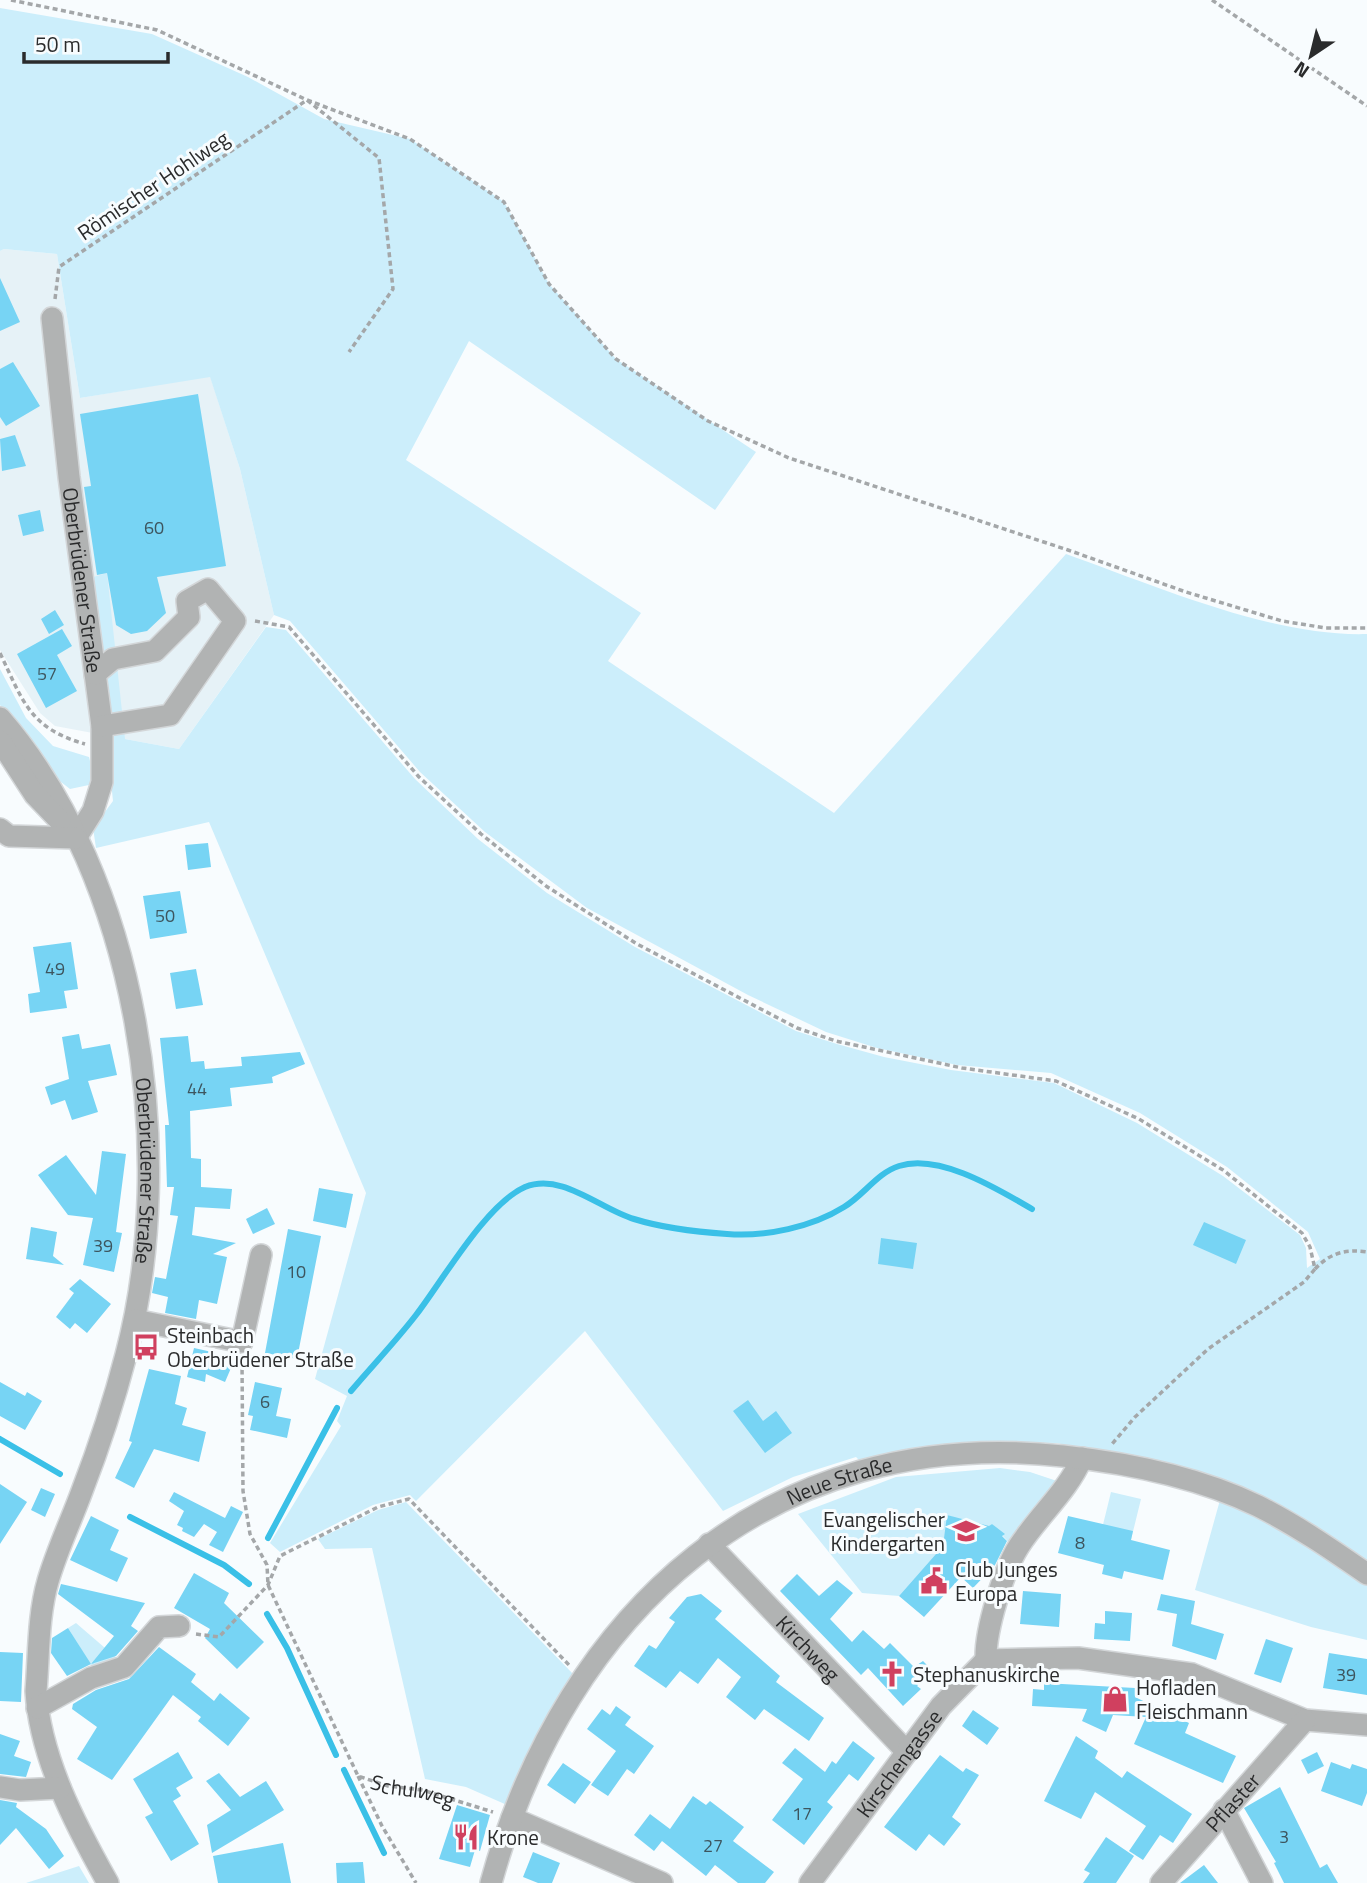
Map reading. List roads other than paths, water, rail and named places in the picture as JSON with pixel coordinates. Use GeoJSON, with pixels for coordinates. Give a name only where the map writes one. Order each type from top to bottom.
{"type":"FeatureCollection","features":[{"type":"Feature","properties":{"kind":"street","name":"Oberbrüdener Straße"},"geometry":{"type":"LineString","coordinates":[[52,318],[69,477],[102,726],[102,782],[93,811],[76,838]]}},
{"type":"Feature","properties":{"kind":"street"},"geometry":{"type":"LineString","coordinates":[[95,674],[113,659],[155,651],[189,617],[187,601],[208,589],[235,621],[170,715],[102,726]]}},
{"type":"Feature","properties":{"kind":"street","name":"Oberbrüdener Straße"},"geometry":{"type":"LineString","coordinates":[[0,718],[49,784],[106,902],[140,1045],[150,1173],[135,1320],[97,1452],[48,1582],[41,1624],[37,1708],[61,1787],[108,1883]]}},
{"type":"Feature","properties":{"kind":"street","name":"Oberbrüdener Straße"},"geometry":{"type":"LineString","coordinates":[[0,741],[36,795],[76,838]]}},
{"type":"Feature","properties":{"kind":"street"},"geometry":{"type":"LineString","coordinates":[[0,829],[9,836],[76,838]]}},
{"type":"Feature","properties":{"kind":"street"},"geometry":{"type":"LineString","coordinates":[[135,1320],[242,1342],[261,1255]]}},
{"type":"Feature","properties":{"kind":"street","name":"Neue Straße"},"geometry":{"type":"LineString","coordinates":[[491,1883],[512,1818],[544,1746],[581,1678],[639,1604],[709,1544],[780,1502],[854,1472],[902,1461],[968,1453],[1039,1453],[1151,1470],[1256,1506],[1310,1535],[1367,1574]]}},
{"type":"Feature","properties":{"kind":"street"},"geometry":{"type":"LineString","coordinates":[[1092,1459],[1019,1546],[1008,1567],[986,1660],[1078,1658],[1192,1674],[1305,1720],[1367,1725]]}},
{"type":"Feature","properties":{"kind":"street","name":"Kirchweg"},"geometry":{"type":"LineString","coordinates":[[709,1544],[907,1752]]}},
{"type":"Feature","properties":{"kind":"street"},"geometry":{"type":"LineString","coordinates":[[37,1708],[91,1678],[124,1667],[159,1627],[179,1626]]}},
{"type":"Feature","properties":{"kind":"street","name":"Kirschengasse"},"geometry":{"type":"LineString","coordinates":[[810,1883],[941,1706],[986,1660]]}},
{"type":"Feature","properties":{"kind":"street","name":"Pflaster"},"geometry":{"type":"LineString","coordinates":[[1161,1883],[1305,1720]]}},
{"type":"Feature","properties":{"kind":"street"},"geometry":{"type":"LineString","coordinates":[[0,1787],[20,1790],[61,1787]]}},
{"type":"Feature","properties":{"kind":"street"},"geometry":{"type":"LineString","coordinates":[[1224,1810],[1262,1883]]}},
{"type":"Feature","properties":{"kind":"street"},"geometry":{"type":"LineString","coordinates":[[512,1818],[662,1883]]}},
{"type":"Feature","properties":{"kind":"waterway"},"geometry":{"type":"LineString","coordinates":[[351,1391],[416,1315],[480,1226],[495,1209],[525,1187],[553,1184],[634,1219],[680,1229],[742,1235],[773,1232],[818,1220],[851,1202],[891,1169],[915,1163],[950,1169],[968,1176],[1032,1209]]}},
{"type":"Feature","properties":{"kind":"waterway"},"geometry":{"type":"LineString","coordinates":[[268,1538],[337,1408]]}},
{"type":"Feature","properties":{"kind":"waterway"},"geometry":{"type":"LineString","coordinates":[[0,1439],[60,1474]]}},
{"type":"Feature","properties":{"kind":"waterway"},"geometry":{"type":"LineString","coordinates":[[130,1517],[224,1565],[249,1584]]}},
{"type":"Feature","properties":{"kind":"waterway"},"geometry":{"type":"LineString","coordinates":[[267,1614],[287,1648],[336,1755]]}},
{"type":"Feature","properties":{"kind":"waterway"},"geometry":{"type":"LineString","coordinates":[[344,1770],[384,1853]]}},
{"type":"Feature","properties":{"kind":"place","name":"Steinbach Oberbrüdener Straße"},"geometry":{"type":"Point","coordinates":[146,1347]}},
{"type":"Feature","properties":{"kind":"place","name":"Evangelischer Kindergarten"},"geometry":{"type":"Point","coordinates":[966,1531]}},
{"type":"Feature","properties":{"kind":"place","name":"Club Junges Europa"},"geometry":{"type":"Point","coordinates":[934,1581]}},
{"type":"Feature","properties":{"kind":"place","name":"Stephanuskirche"},"geometry":{"type":"Point","coordinates":[892,1674]}},
{"type":"Feature","properties":{"kind":"place","name":"Hofladen Fleischmann"},"geometry":{"type":"Point","coordinates":[1115,1699]}},
{"type":"Feature","properties":{"kind":"place","name":"Krone"},"geometry":{"type":"Point","coordinates":[466,1837]}}]}
